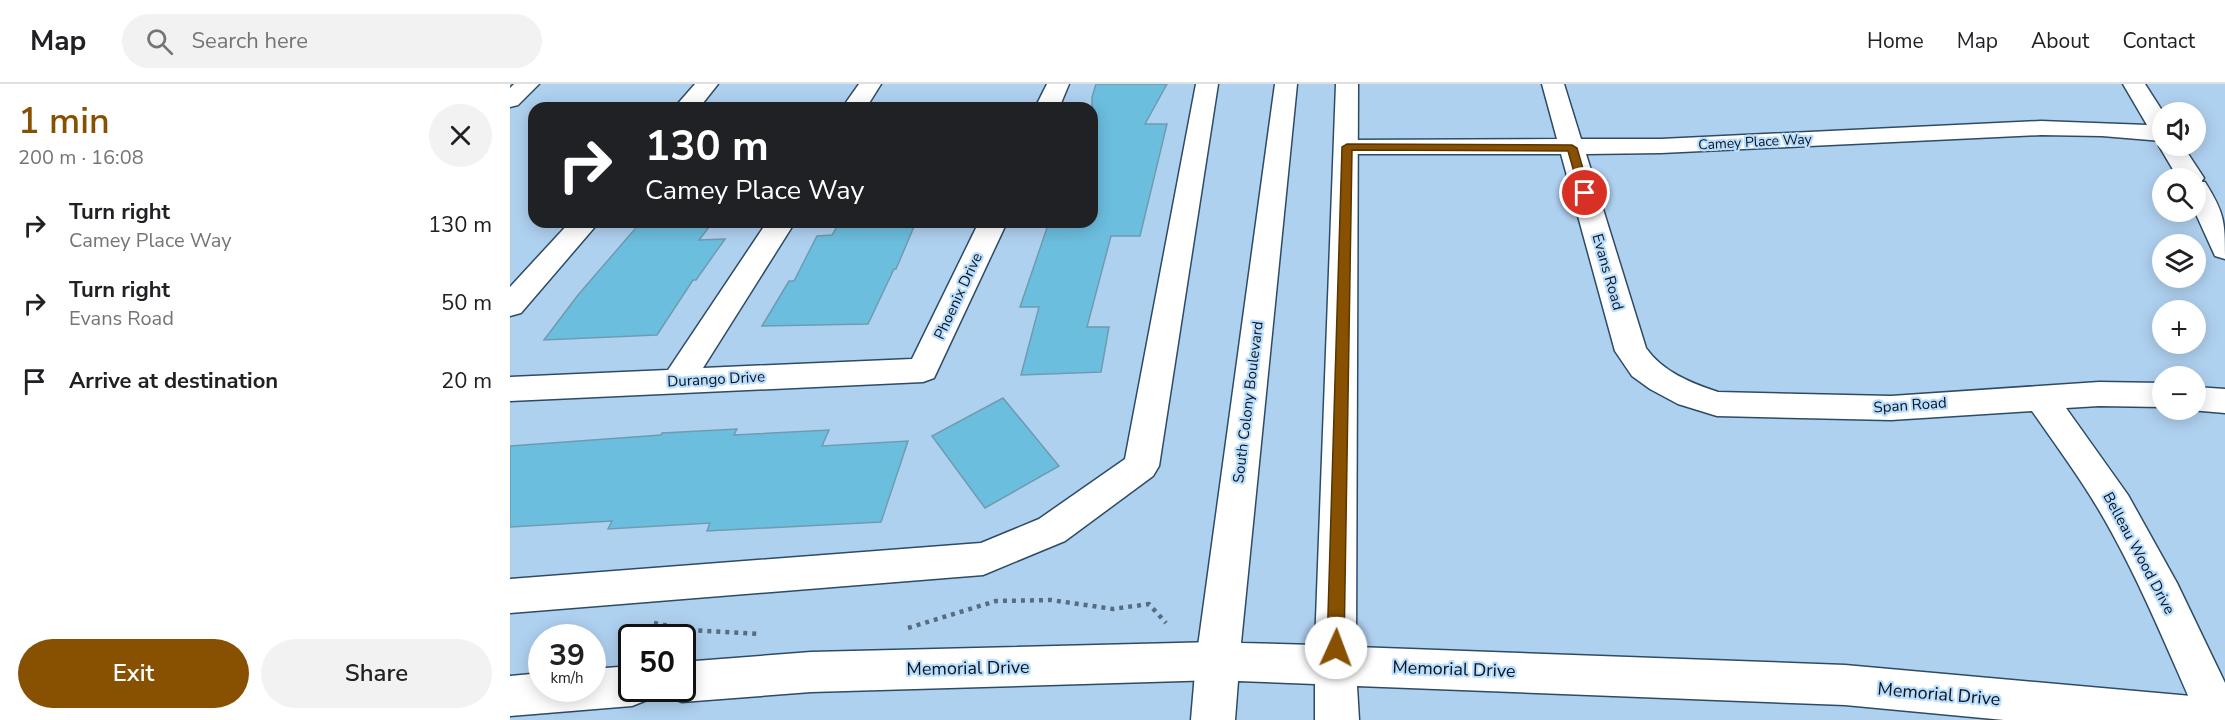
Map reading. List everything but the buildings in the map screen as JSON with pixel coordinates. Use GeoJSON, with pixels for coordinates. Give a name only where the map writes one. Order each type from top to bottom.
{"type":"FeatureCollection","features":[{"type":"Feature","properties":{"kind":"street"},"geometry":{"type":"LineString","coordinates":[[510,100],[528,84]]}},
{"type":"Feature","properties":{"kind":"street"},"geometry":{"type":"LineString","coordinates":[[691,102],[707,84]]}},
{"type":"Feature","properties":{"kind":"street"},"geometry":{"type":"LineString","coordinates":[[858,102],[870,84]]}},
{"type":"Feature","properties":{"kind":"street"},"geometry":{"type":"LineString","coordinates":[[1050,102],[1058,84]]}},
{"type":"Feature","properties":{"kind":"street"},"geometry":{"type":"LineString","coordinates":[[510,596],[983,559],[1052,530],[1141,466],[1207,84]]}},
{"type":"Feature","properties":{"kind":"street","name":"South Colony Boulevard"},"geometry":{"type":"LineString","coordinates":[[1213,720],[1217,661],[1286,84]]}},
{"type":"Feature","properties":{"kind":"street"},"geometry":{"type":"LineString","coordinates":[[1337,720],[1335,664],[1347,84]]}},
{"type":"Feature","properties":{"kind":"street","name":"Evans Road"},"geometry":{"type":"LineString","coordinates":[[1553,84],[1631,351],[1644,368],[1661,381]]}},
{"type":"Feature","properties":{"kind":"street"},"geometry":{"type":"LineString","coordinates":[[2134,84],[2152,114]]}},
{"type":"Feature","properties":{"kind":"street","name":"Camey Place Way"},"geometry":{"type":"LineString","coordinates":[[1347,147],[1660,146],[2041,128],[2152,132]]}},
{"type":"Feature","properties":{"kind":"street"},"geometry":{"type":"LineString","coordinates":[[2206,205],[2225,250]]}},
{"type":"Feature","properties":{"kind":"street"},"geometry":{"type":"LineString","coordinates":[[510,306],[580,228]]}},
{"type":"Feature","properties":{"kind":"street"},"geometry":{"type":"LineString","coordinates":[[678,381],[777,228]]}},
{"type":"Feature","properties":{"kind":"street","name":"Phoenix Drive"},"geometry":{"type":"LineString","coordinates":[[923,370],[990,228]]}},
{"type":"Feature","properties":{"kind":"street","name":"Durango Drive"},"geometry":{"type":"LineString","coordinates":[[510,389],[923,370]]}},
{"type":"Feature","properties":{"kind":"street","name":"Span Road"},"geometry":{"type":"LineString","coordinates":[[1661,381],[1690,395],[1717,404],[1891,408],[2107,393],[2152,395]]}},
{"type":"Feature","properties":{"kind":"street","name":"Belleau Wood Drive"},"geometry":{"type":"LineString","coordinates":[[2040,397],[2098,478],[2124,521],[2151,570],[2223,720]]}},
{"type":"Feature","properties":{"kind":"street"},"geometry":{"type":"LineString","coordinates":[[2206,400],[2225,401]]}},
{"type":"Feature","properties":{"kind":"street","name":"Memorial Drive"},"geometry":{"type":"LineString","coordinates":[[696,681],[812,672],[1217,661],[1335,664],[1845,685],[2223,720]]}},
{"type":"Feature","properties":{"kind":"street"},"geometry":{"type":"LineString","coordinates":[[510,696],[618,687]]}},
{"type":"Feature","properties":{"kind":"path"},"geometry":{"type":"LineString","coordinates":[[902,630],[996,601],[1052,600],[1113,609],[1149,604],[1168,626]]}},
{"type":"Feature","properties":{"kind":"path"},"geometry":{"type":"LineString","coordinates":[[648,622],[691,630],[772,634]]}},
{"type":"Feature","properties":{"kind":"route"},"geometry":{"type":"LineString","coordinates":[[1336,648],[1347,147],[1572,148],[1585,193]]}}]}
